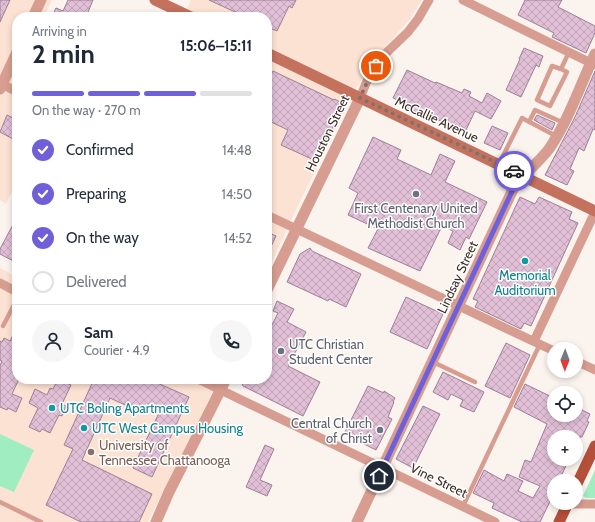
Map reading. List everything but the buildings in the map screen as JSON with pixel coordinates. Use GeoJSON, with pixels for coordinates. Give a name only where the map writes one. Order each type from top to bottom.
{"type":"FeatureCollection","features":[{"type":"Feature","properties":{"kind":"main road"},"geometry":{"type":"LineString","coordinates":[[155,0],[180,12]]}},
{"type":"Feature","properties":{"kind":"main road","name":"McCallie Avenue"},"geometry":{"type":"LineString","coordinates":[[272,55],[523,175],[595,212]]}},
{"type":"Feature","properties":{"kind":"main road"},"geometry":{"type":"LineString","coordinates":[[582,474],[595,446]]}},
{"type":"Feature","properties":{"kind":"main road"},"geometry":{"type":"LineString","coordinates":[[558,522],[564,510]]}},
{"type":"Feature","properties":{"kind":"street"},"geometry":{"type":"LineString","coordinates":[[35,12],[41,0]]}},
{"type":"Feature","properties":{"kind":"street","name":"Houston Street"},"geometry":{"type":"LineString","coordinates":[[272,279],[370,76],[383,56],[408,32],[418,19],[429,0]]}},
{"type":"Feature","properties":{"kind":"street"},"geometry":{"type":"LineString","coordinates":[[463,0],[569,52],[594,60]]}},
{"type":"Feature","properties":{"kind":"street","name":"Lindsay Street"},"geometry":{"type":"LineString","coordinates":[[357,522],[515,185],[523,175],[536,165],[548,150],[564,123],[594,60]]}},
{"type":"Feature","properties":{"kind":"street"},"geometry":{"type":"LineString","coordinates":[[12,63],[1,87],[12,90]]}},
{"type":"Feature","properties":{"kind":"street"},"geometry":{"type":"LineString","coordinates":[[537,342],[595,212]]}},
{"type":"Feature","properties":{"kind":"street"},"geometry":{"type":"LineString","coordinates":[[272,217],[547,347]]}},
{"type":"Feature","properties":{"kind":"street"},"geometry":{"type":"LineString","coordinates":[[0,283],[12,289]]}},
{"type":"Feature","properties":{"kind":"street"},"geometry":{"type":"LineString","coordinates":[[583,364],[595,370]]}},
{"type":"Feature","properties":{"kind":"street","name":"Vine Street"},"geometry":{"type":"LineString","coordinates":[[208,384],[495,522]]}},
{"type":"Feature","properties":{"kind":"street"},"geometry":{"type":"LineString","coordinates":[[156,522],[169,492],[224,384]]}},
{"type":"Feature","properties":{"kind":"street"},"geometry":{"type":"LineString","coordinates":[[583,504],[595,504]]}},
{"type":"Feature","properties":{"kind":"street"},"geometry":{"type":"LineString","coordinates":[[162,510],[164,522]]}},
{"type":"Feature","properties":{"kind":"lane"},"geometry":{"type":"LineString","coordinates":[[561,69],[569,52]]}},
{"type":"Feature","properties":{"kind":"lane"},"geometry":{"type":"LineString","coordinates":[[552,66],[561,69],[567,72],[550,106],[537,100],[552,66]]}},
{"type":"Feature","properties":{"kind":"lane"},"geometry":{"type":"LineString","coordinates":[[529,122],[535,110],[564,123]]}},
{"type":"Feature","properties":{"kind":"lane"},"geometry":{"type":"LineString","coordinates":[[499,164],[522,118],[556,137]]}},
{"type":"Feature","properties":{"kind":"lane"},"geometry":{"type":"LineString","coordinates":[[3,326],[12,308]]}},
{"type":"Feature","properties":{"kind":"lane"},"geometry":{"type":"LineString","coordinates":[[463,506],[537,342]]}},
{"type":"Feature","properties":{"kind":"lane"},"geometry":{"type":"LineString","coordinates":[[432,362],[475,382]]}},
{"type":"Feature","properties":{"kind":"lane"},"geometry":{"type":"LineString","coordinates":[[0,502],[41,522]]}},
{"type":"Feature","properties":{"kind":"shaded area"},"geometry":{"type":"Polygon","coordinates":[[[0,0],[52,0],[46,12],[12,12],[12,191],[6,204],[0,200],[0,0]]]}},
{"type":"Feature","properties":{"kind":"shaded area"},"geometry":{"type":"Polygon","coordinates":[[[191,0],[422,0],[409,20],[372,62],[355,90],[272,261],[272,12],[186,12],[191,0]]]}},
{"type":"Feature","properties":{"kind":"shaded area","name":"University of Tennessee Chattanooga"},"geometry":{"type":"Polygon","coordinates":[[[0,268],[12,274],[12,384],[217,384],[148,522],[0,522],[0,268]]]}},
{"type":"Feature","properties":{"kind":"green space"},"geometry":{"type":"Polygon","coordinates":[[[0,434],[34,450],[14,492],[0,486],[0,434]]]}},
{"type":"Feature","properties":{"kind":"green space"},"geometry":{"type":"Polygon","coordinates":[[[595,470],[595,498],[586,498],[583,496],[595,470]]]}},
{"type":"Feature","properties":{"kind":"way so far"},"geometry":{"type":"LineString","coordinates":[[376,66],[360,98],[514,171]]}},
{"type":"Feature","properties":{"kind":"place","name":"First Centenary United Methodist Church"},"geometry":{"type":"Point","coordinates":[416,194]}},
{"type":"Feature","properties":{"kind":"place","name":"Memorial Auditorium"},"geometry":{"type":"Point","coordinates":[525,261]}},
{"type":"Feature","properties":{"kind":"place","name":"UTC Christian Student Center"},"geometry":{"type":"Point","coordinates":[281,351]}},
{"type":"Feature","properties":{"kind":"place","name":"UTC Boling Apartments"},"geometry":{"type":"Point","coordinates":[52,408]}},
{"type":"Feature","properties":{"kind":"place","name":"UTC West Campus Housing"},"geometry":{"type":"Point","coordinates":[84,428]}},
{"type":"Feature","properties":{"kind":"place","name":"Central Church of Christ"},"geometry":{"type":"Point","coordinates":[380,430]}},
{"type":"Feature","properties":{"kind":"place","name":"University of Tennessee Chattanooga"},"geometry":{"type":"Point","coordinates":[91,452]}},
{"type":"Feature","properties":{"kind":"route"},"geometry":{"type":"LineString","coordinates":[[379,476],[515,185],[523,175],[514,171]]}}]}
